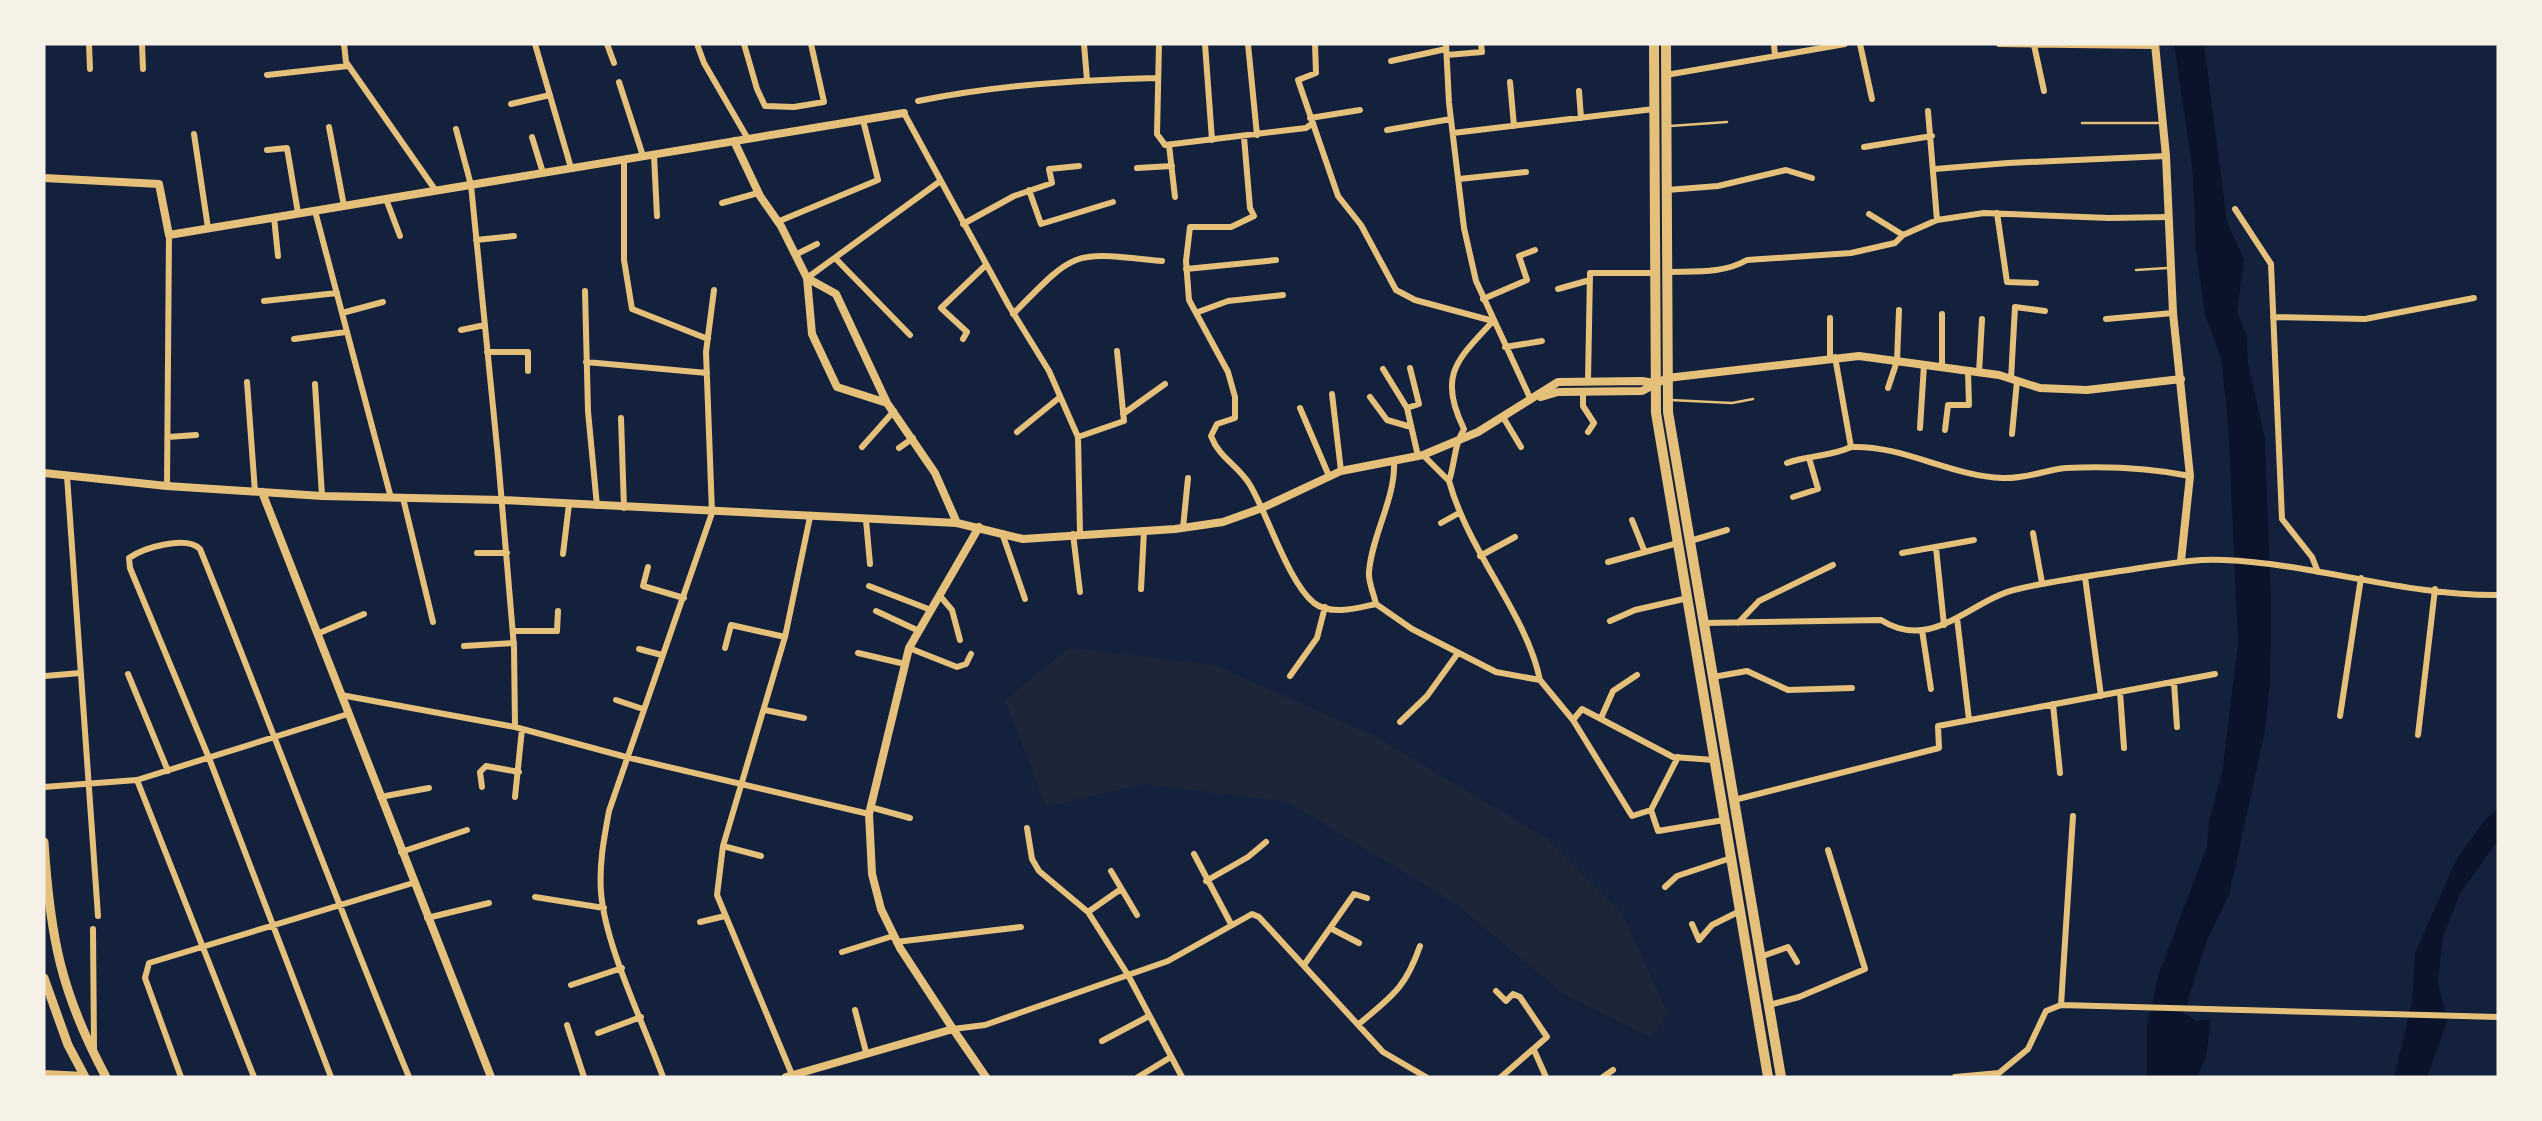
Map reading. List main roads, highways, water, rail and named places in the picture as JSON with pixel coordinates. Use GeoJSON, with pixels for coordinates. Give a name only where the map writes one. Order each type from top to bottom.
{"type":"FeatureCollection","features":[{"type":"Feature","properties":{"kind":"main road"},"geometry":{"type":"LineString","coordinates":[[1654,44],[1656,413],[1768,1077]]}},
{"type":"Feature","properties":{"kind":"main road"},"geometry":{"type":"LineString","coordinates":[[1666,44],[1667,400],[1781,1077]]}},
{"type":"Feature","properties":{"kind":"main road"},"geometry":{"type":"LineString","coordinates":[[1721,802],[1734,800]]}},
{"type":"Feature","properties":{"kind":"main road"},"geometry":{"type":"LineString","coordinates":[[44,842],[54,948],[66,989],[106,1077]]}},
{"type":"Feature","properties":{"kind":"main road"},"geometry":{"type":"LineString","coordinates":[[44,978],[68,1045],[85,1076]]}}]}
